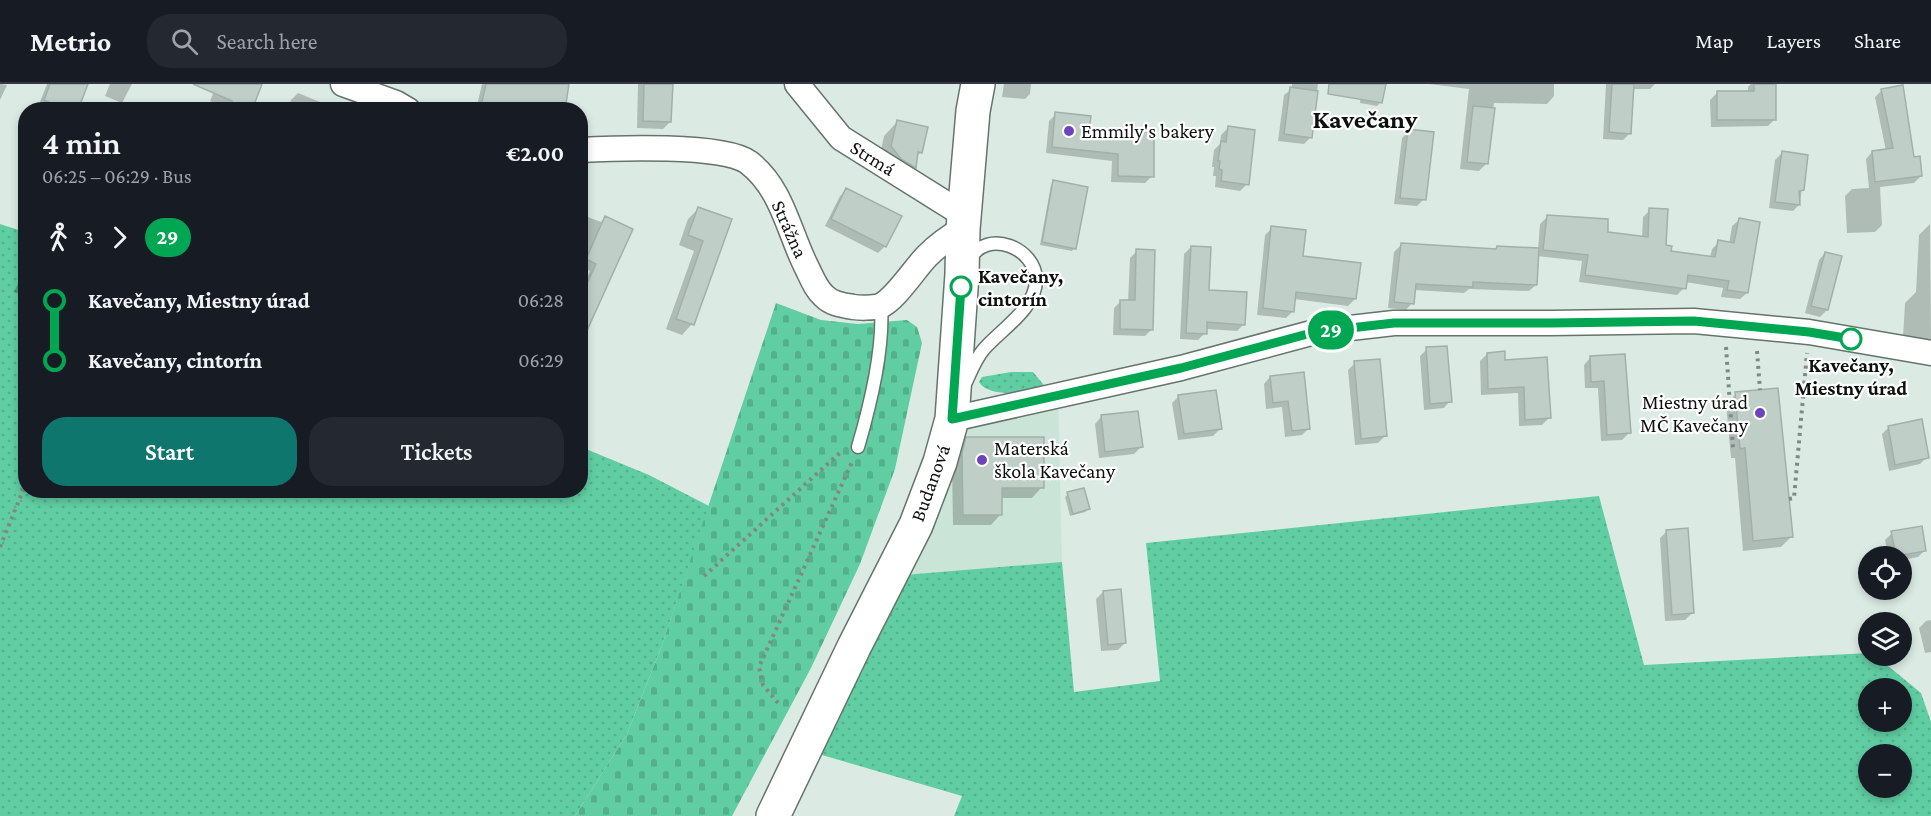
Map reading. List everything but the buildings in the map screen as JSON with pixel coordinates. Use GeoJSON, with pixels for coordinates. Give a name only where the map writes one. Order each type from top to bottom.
{"type":"FeatureCollection","features":[{"type":"Feature","properties":{"kind":"street"},"geometry":{"type":"LineString","coordinates":[[343,84],[388,102]]}},
{"type":"Feature","properties":{"kind":"street","name":"Strmá"},"geometry":{"type":"LineString","coordinates":[[797,84],[841,138],[964,222]]}},
{"type":"Feature","properties":{"kind":"street","name":"Budanová"},"geometry":{"type":"LineString","coordinates":[[773,816],[854,647],[916,525],[940,462],[952,419],[964,222],[978,84]]}},
{"type":"Feature","properties":{"kind":"street","name":"Strážna"},"geometry":{"type":"LineString","coordinates":[[588,150],[646,148],[713,152],[747,161],[764,176],[781,205],[802,259],[814,283],[824,296],[835,304],[857,308],[881,306]]}},
{"type":"Feature","properties":{"kind":"street"},"geometry":{"type":"LineString","coordinates":[[881,306],[911,276],[926,257],[964,222]]}},
{"type":"Feature","properties":{"kind":"street"},"geometry":{"type":"LineString","coordinates":[[952,419],[1181,368],[1315,332],[1394,323],[1694,321],[1809,332],[1931,353]]}},
{"type":"Feature","properties":{"kind":"lane"},"geometry":{"type":"LineString","coordinates":[[952,419],[971,371],[983,350],[1023,311],[1037,283],[1036,272],[1024,254],[999,243],[980,246],[974,252],[962,274]]}},
{"type":"Feature","properties":{"kind":"lane"},"geometry":{"type":"LineString","coordinates":[[858,447],[878,353],[882,322],[881,306]]}},
{"type":"Feature","properties":{"kind":"path"},"geometry":{"type":"LineString","coordinates":[[1724,323],[1733,448]]}},
{"type":"Feature","properties":{"kind":"path"},"geometry":{"type":"LineString","coordinates":[[1755,326],[1760,390]]}},
{"type":"Feature","properties":{"kind":"path"},"geometry":{"type":"LineString","coordinates":[[1789,499],[1794,498],[1809,332]]}},
{"type":"Feature","properties":{"kind":"path"},"geometry":{"type":"LineString","coordinates":[[704,576],[863,432]]}},
{"type":"Feature","properties":{"kind":"path"},"geometry":{"type":"LineString","coordinates":[[778,703],[763,685],[759,667],[858,447]]}},
{"type":"Feature","properties":{"kind":"path"},"geometry":{"type":"LineString","coordinates":[[0,547],[20,498]]}},
{"type":"Feature","properties":{"kind":"shaded area"},"geometry":{"type":"Polygon","coordinates":[[[1058,395],[1062,562],[892,576],[952,419],[1058,395]]]}},
{"type":"Feature","properties":{"kind":"green space"},"geometry":{"type":"Polygon","coordinates":[[[0,224],[18,230],[18,498],[588,498],[588,450],[649,475],[709,506],[661,648],[627,734],[575,816],[0,816],[0,224]]]}},
{"type":"Feature","properties":{"kind":"green space"},"geometry":{"type":"Polygon","coordinates":[[[776,303],[821,320],[858,324],[907,320],[917,327],[922,343],[895,469],[860,564],[811,668],[732,816],[575,816],[627,734],[661,648],[776,303]]]}},
{"type":"Feature","properties":{"kind":"green space"},"geometry":{"type":"Polygon","coordinates":[[[1011,372],[1033,372],[1048,390],[1000,393],[991,391],[979,382],[982,377],[1011,372]]]}},
{"type":"Feature","properties":{"kind":"green space"},"geometry":{"type":"Polygon","coordinates":[[[1599,496],[1644,665],[1858,654],[1858,666],[1888,666],[1903,678],[1858,678],[1858,732],[1912,732],[1912,686],[1921,693],[1931,722],[1931,816],[954,816],[962,796],[805,750],[892,576],[1062,562],[1074,692],[1160,681],[1146,543],[1599,496]]]}},
{"type":"Feature","properties":{"kind":"bus line","name":"29"},"geometry":{"type":"LineString","coordinates":[[961,287],[952,419],[1181,368],[1315,332],[1394,323],[1694,321],[1809,332],[1851,339]]}},
{"type":"Feature","properties":{"kind":"place","name":"Emmily's bakery"},"geometry":{"type":"Point","coordinates":[1069,131]}},
{"type":"Feature","properties":{"kind":"place","name":"Kavečany, cintorín"},"geometry":{"type":"Point","coordinates":[961,287]}},
{"type":"Feature","properties":{"kind":"place","name":"Kavečany, Miestny úrad"},"geometry":{"type":"Point","coordinates":[1851,339]}},
{"type":"Feature","properties":{"kind":"place","name":"Miestny úrad MČ Kavečany"},"geometry":{"type":"Point","coordinates":[1760,413]}},
{"type":"Feature","properties":{"kind":"place","name":"Materská škola Kavečany"},"geometry":{"type":"Point","coordinates":[982,460]}},
{"type":"Feature","properties":{"kind":"district","name":"Kavečany"},"geometry":{"type":"Point","coordinates":[1365,119]}}]}
